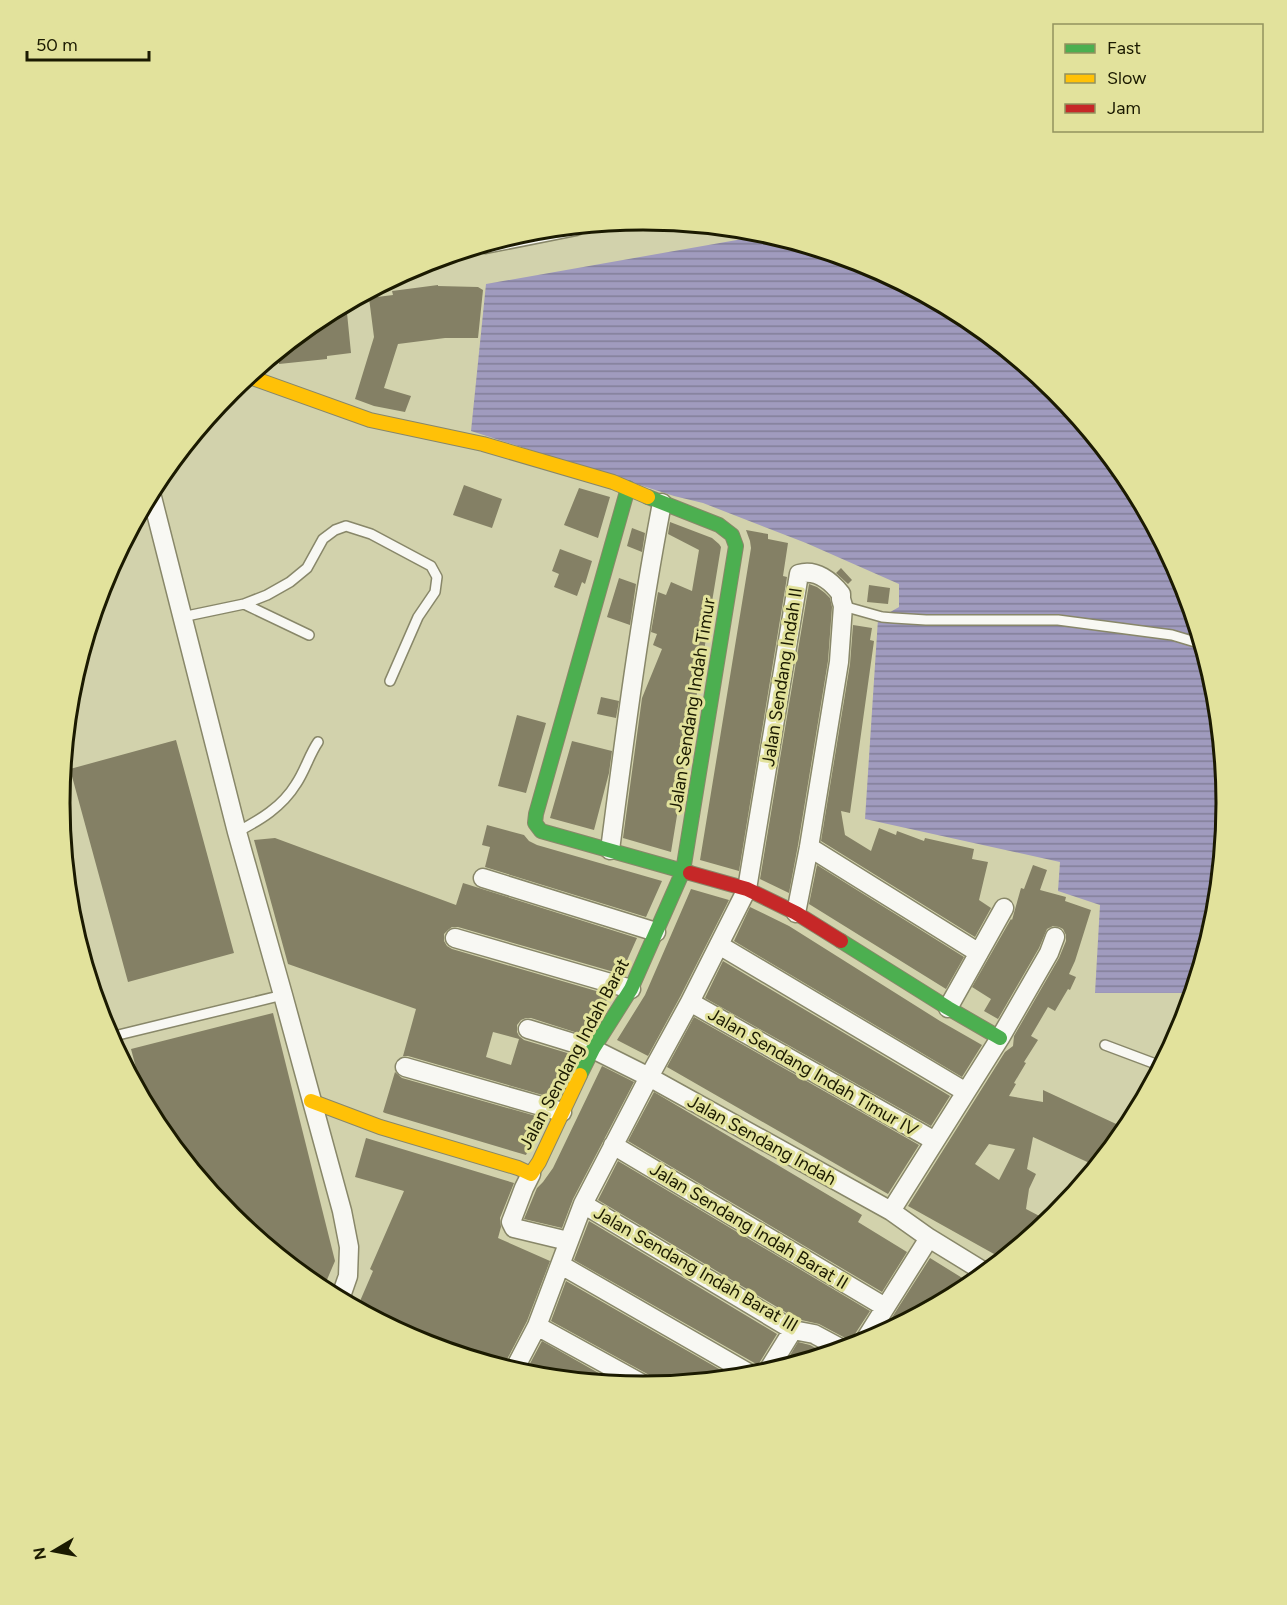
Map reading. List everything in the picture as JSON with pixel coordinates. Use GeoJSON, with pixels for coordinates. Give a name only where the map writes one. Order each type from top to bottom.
{"type":"FeatureCollection","features":[{"type":"Feature","properties":{"kind":"street"},"geometry":{"type":"LineString","coordinates":[[258,379],[370,420],[483,444],[613,482],[662,503],[627,714],[610,850]]}},
{"type":"Feature","properties":{"kind":"street"},"geometry":{"type":"LineString","coordinates":[[628,488],[534,823],[537,828],[747,889],[796,913],[1000,1038]]}},
{"type":"Feature","properties":{"kind":"street","name":"Jalan Sendang Indah Timur"},"geometry":{"type":"LineString","coordinates":[[662,503],[719,525],[732,535],[736,546],[683,871]]}},
{"type":"Feature","properties":{"kind":"street"},"geometry":{"type":"LineString","coordinates":[[153,506],[237,832],[342,1211],[349,1247],[348,1276],[343,1290]]}},
{"type":"Feature","properties":{"kind":"street","name":"Jalan Sendang Indah II"},"geometry":{"type":"LineString","coordinates":[[519,1361],[537,1326],[584,1204],[747,889],[799,574],[809,572],[825,578],[841,594],[843,606]]}},
{"type":"Feature","properties":{"kind":"street"},"geometry":{"type":"LineString","coordinates":[[796,913],[839,662],[843,606]]}},
{"type":"Feature","properties":{"kind":"street"},"geometry":{"type":"LineString","coordinates":[[809,847],[980,953]]}},
{"type":"Feature","properties":{"kind":"street","name":"Jalan Sendang Indah Barat"},"geometry":{"type":"LineString","coordinates":[[312,1101],[380,1127],[531,1173],[539,1162],[593,1049],[631,989],[683,871]]}},
{"type":"Feature","properties":{"kind":"street"},"geometry":{"type":"LineString","coordinates":[[483,878],[656,932]]}},
{"type":"Feature","properties":{"kind":"street"},"geometry":{"type":"LineString","coordinates":[[948,1008],[1004,908]]}},
{"type":"Feature","properties":{"kind":"street"},"geometry":{"type":"LineString","coordinates":[[891,1211],[1000,1038],[1049,953],[1055,937]]}},
{"type":"Feature","properties":{"kind":"street"},"geometry":{"type":"LineString","coordinates":[[455,938],[631,989]]}},
{"type":"Feature","properties":{"kind":"street"},"geometry":{"type":"LineString","coordinates":[[719,945],[966,1092]]}},
{"type":"Feature","properties":{"kind":"street","name":"Jalan Sendang Indah Timur IV"},"geometry":{"type":"LineString","coordinates":[[690,1002],[935,1142]]}},
{"type":"Feature","properties":{"kind":"street","name":"Jalan Sendang Indah"},"geometry":{"type":"LineString","coordinates":[[528,1029],[593,1049],[649,1077],[891,1211],[977,1268]]}},
{"type":"Feature","properties":{"kind":"street"},"geometry":{"type":"LineString","coordinates":[[405,1067],[562,1112]]}},
{"type":"Feature","properties":{"kind":"street","name":"Jalan Sendang Indah Barat II"},"geometry":{"type":"LineString","coordinates":[[613,1145],[885,1307]]}},
{"type":"Feature","properties":{"kind":"street"},"geometry":{"type":"LineString","coordinates":[[531,1173],[511,1222],[514,1228],[568,1241]]}},
{"type":"Feature","properties":{"kind":"street","name":"Jalan Sendang Indah Barat III"},"geometry":{"type":"LineString","coordinates":[[584,1204],[793,1330],[814,1334],[832,1344]]}},
{"type":"Feature","properties":{"kind":"street"},"geometry":{"type":"LineString","coordinates":[[872,1328],[929,1238]]}},
{"type":"Feature","properties":{"kind":"street"},"geometry":{"type":"LineString","coordinates":[[561,1264],[738,1367]]}},
{"type":"Feature","properties":{"kind":"street"},"geometry":{"type":"LineString","coordinates":[[537,1326],[626,1375]]}},
{"type":"Feature","properties":{"kind":"street"},"geometry":{"type":"LineString","coordinates":[[775,1360],[793,1330]]}},
{"type":"Feature","properties":{"kind":"lane"},"geometry":{"type":"LineString","coordinates":[[182,617],[244,604],[267,595],[290,582],[307,568],[323,539],[335,530],[346,526],[372,534],[431,566],[437,577],[435,592],[418,617],[390,681]]}},
{"type":"Feature","properties":{"kind":"lane"},"geometry":{"type":"LineString","coordinates":[[244,604],[309,635]]}},
{"type":"Feature","properties":{"kind":"lane"},"geometry":{"type":"LineString","coordinates":[[843,606],[894,618],[1058,620],[1172,635],[1193,641]]}},
{"type":"Feature","properties":{"kind":"lane"},"geometry":{"type":"LineString","coordinates":[[237,832],[273,811],[296,785],[318,742]]}},
{"type":"Feature","properties":{"kind":"lane"},"geometry":{"type":"LineString","coordinates":[[121,1036],[283,995]]}},
{"type":"Feature","properties":{"kind":"lane"},"geometry":{"type":"LineString","coordinates":[[1105,1045],[1153,1063]]}},
{"type":"Feature","properties":{"kind":"shaded area"},"geometry":{"type":"Polygon","coordinates":[[[744,239],[755,241],[792,249],[863,273],[930,306],[992,348],[1049,397],[1098,454],[1140,516],[1173,583],[1197,654],[1212,728],[1216,802],[1215,840],[1212,877],[1205,914],[1197,951],[1184,993],[1095,993],[1100,905],[1058,891],[1060,862],[865,819],[878,619],[899,607],[899,584],[806,543],[703,503],[674,496],[471,431],[486,284],[744,239]]]}},
{"type":"Feature","properties":{"kind":"building"},"geometry":{"type":"Polygon","coordinates":[[[438,285],[478,287],[483,290],[478,338],[445,338],[398,344],[384,388],[411,396],[405,412],[374,406],[355,399],[374,337],[369,300],[393,295],[392,291],[438,285]]]}},
{"type":"Feature","properties":{"kind":"building"},"geometry":{"type":"Polygon","coordinates":[[[347,312],[351,353],[327,356],[327,359],[279,364],[279,361],[295,348],[347,312]]]}},
{"type":"Feature","properties":{"kind":"building"},"geometry":{"type":"Polygon","coordinates":[[[464,485],[502,499],[492,528],[453,515],[464,485]]]}},
{"type":"Feature","properties":{"kind":"building"},"geometry":{"type":"Polygon","coordinates":[[[579,488],[610,497],[598,538],[564,525],[579,488]]]}},
{"type":"Feature","properties":{"kind":"building"},"geometry":{"type":"Polygon","coordinates":[[[670,522],[712,538],[721,547],[671,852],[623,838],[642,698],[662,649],[653,645],[657,634],[651,632],[658,592],[666,595],[671,582],[692,591],[699,550],[668,534],[670,522]]]}},
{"type":"Feature","properties":{"kind":"building"},"geometry":{"type":"Polygon","coordinates":[[[632,528],[645,533],[642,552],[627,546],[632,528]]]}},
{"type":"Feature","properties":{"kind":"building"},"geometry":{"type":"Polygon","coordinates":[[[746,530],[768,534],[768,539],[788,543],[783,576],[787,577],[739,871],[700,860],[751,548],[746,530]]]}},
{"type":"Feature","properties":{"kind":"building"},"geometry":{"type":"Polygon","coordinates":[[[560,549],[592,561],[585,584],[582,582],[577,596],[554,587],[559,574],[552,571],[560,549]]]}},
{"type":"Feature","properties":{"kind":"building"},"geometry":{"type":"Polygon","coordinates":[[[841,568],[852,580],[848,584],[836,573],[841,568]]]}},
{"type":"Feature","properties":{"kind":"building"},"geometry":{"type":"Polygon","coordinates":[[[619,578],[636,584],[630,625],[607,617],[619,578]]]}},
{"type":"Feature","properties":{"kind":"building"},"geometry":{"type":"Polygon","coordinates":[[[809,584],[817,587],[830,598],[832,607],[828,661],[789,893],[760,879],[809,584]]]}},
{"type":"Feature","properties":{"kind":"building"},"geometry":{"type":"Polygon","coordinates":[[[869,585],[890,588],[888,604],[867,602],[869,585]]]}},
{"type":"Feature","properties":{"kind":"building"},"geometry":{"type":"Polygon","coordinates":[[[853,625],[872,628],[870,640],[874,641],[850,813],[841,811],[845,835],[871,851],[879,828],[896,835],[897,831],[924,841],[925,838],[974,849],[972,859],[988,862],[979,900],[991,908],[975,937],[821,841],[850,664],[853,625]]]}},
{"type":"Feature","properties":{"kind":"building"},"geometry":{"type":"Polygon","coordinates":[[[601,697],[619,701],[616,718],[597,714],[601,697]]]}},
{"type":"Feature","properties":{"kind":"building"},"geometry":{"type":"Polygon","coordinates":[[[517,715],[546,723],[526,793],[498,786],[517,715]]]}},
{"type":"Feature","properties":{"kind":"building"},"geometry":{"type":"Polygon","coordinates":[[[176,740],[234,953],[128,982],[71,774],[72,769],[176,740]]]}},
{"type":"Feature","properties":{"kind":"building"},"geometry":{"type":"Polygon","coordinates":[[[572,741],[612,751],[609,773],[594,830],[550,818],[572,741]]]}},
{"type":"Feature","properties":{"kind":"building"},"geometry":{"type":"Polygon","coordinates":[[[487,825],[524,835],[537,845],[662,881],[646,917],[485,867],[490,847],[482,845],[487,825]]]}},
{"type":"Feature","properties":{"kind":"building"},"geometry":{"type":"Polygon","coordinates":[[[275,838],[456,905],[463,883],[637,938],[621,974],[458,927],[452,927],[444,934],[444,941],[452,949],[610,995],[584,1035],[531,1018],[521,1020],[517,1025],[517,1032],[524,1040],[574,1055],[553,1098],[403,1056],[416,1009],[288,964],[254,840],[275,838]],[[493,1032],[486,1057],[511,1065],[519,1039],[493,1032]]]}},
{"type":"Feature","properties":{"kind":"building"},"geometry":{"type":"Polygon","coordinates":[[[817,865],[964,957],[946,989],[809,904],[817,865]]]}},
{"type":"Feature","properties":{"kind":"building"},"geometry":{"type":"Polygon","coordinates":[[[1033,865],[1047,870],[1040,890],[1066,897],[1065,901],[1091,910],[1069,974],[1076,977],[1055,1011],[1048,1007],[1031,1036],[1038,1040],[1024,1062],[1026,1063],[1009,1096],[1043,1102],[1043,1090],[1117,1125],[1088,1163],[1033,1137],[1027,1169],[1036,1174],[1029,1189],[1026,1209],[1040,1216],[995,1255],[908,1206],[1005,1052],[1013,1046],[1014,1036],[1059,958],[1066,941],[1063,929],[1053,926],[1047,929],[1039,948],[998,1019],[984,1011],[991,999],[972,987],[1012,920],[1021,888],[1024,889],[1033,865]],[[989,1144],[975,1164],[999,1180],[1015,1149],[989,1144]]]}},
{"type":"Feature","properties":{"kind":"building"},"geometry":{"type":"Polygon","coordinates":[[[691,889],[729,900],[648,1056],[617,1040],[645,995],[691,889]]]}},
{"type":"Feature","properties":{"kind":"building"},"geometry":{"type":"Polygon","coordinates":[[[750,907],[789,926],[982,1045],[962,1077],[734,941],[750,907]]]}},
{"type":"Feature","properties":{"kind":"building"},"geometry":{"type":"Polygon","coordinates":[[[723,961],[950,1096],[931,1126],[705,998],[723,961]]]}},
{"type":"Feature","properties":{"kind":"building"},"geometry":{"type":"Polygon","coordinates":[[[273,1013],[335,1261],[327,1280],[266,1233],[238,1208],[213,1180],[167,1121],[136,1067],[131,1049],[273,1013]]]}},
{"type":"Feature","properties":{"kind":"building"},"geometry":{"type":"Polygon","coordinates":[[[694,1017],[919,1145],[888,1194],[667,1067],[694,1017]]]}},
{"type":"Feature","properties":{"kind":"building"},"geometry":{"type":"Polygon","coordinates":[[[602,1066],[634,1082],[573,1199],[562,1228],[524,1219],[537,1188],[553,1168],[602,1066]]]}},
{"type":"Feature","properties":{"kind":"building"},"geometry":{"type":"Polygon","coordinates":[[[395,1072],[402,1078],[543,1118],[526,1155],[383,1112],[395,1072]]]}},
{"type":"Feature","properties":{"kind":"building"},"geometry":{"type":"Polygon","coordinates":[[[654,1092],[862,1215],[858,1222],[907,1252],[882,1292],[628,1141],[654,1092]]]}},
{"type":"Feature","properties":{"kind":"building"},"geometry":{"type":"Polygon","coordinates":[[[366,1138],[514,1183],[500,1218],[501,1227],[498,1238],[550,1261],[527,1321],[507,1359],[424,1332],[360,1301],[373,1271],[370,1269],[404,1191],[355,1177],[366,1138]]]}},
{"type":"Feature","properties":{"kind":"building"},"geometry":{"type":"Polygon","coordinates":[[[618,1161],[870,1311],[854,1335],[846,1338],[819,1324],[797,1319],[598,1200],[618,1161]]]}},
{"type":"Feature","properties":{"kind":"building"},"geometry":{"type":"Polygon","coordinates":[[[589,1221],[777,1334],[759,1363],[756,1364],[574,1260],[589,1221]]]}},
{"type":"Feature","properties":{"kind":"building"},"geometry":{"type":"Polygon","coordinates":[[[930,1258],[963,1278],[930,1299],[891,1319],[930,1258]]]}},
{"type":"Feature","properties":{"kind":"building"},"geometry":{"type":"Polygon","coordinates":[[[566,1281],[721,1370],[650,1376],[551,1321],[566,1281]]]}},
{"type":"Feature","properties":{"kind":"building"},"geometry":{"type":"Polygon","coordinates":[[[542,1341],[599,1373],[569,1371],[530,1364],[542,1341]]]}},
{"type":"Feature","properties":{"kind":"building"},"geometry":{"type":"Polygon","coordinates":[[[798,1342],[817,1348],[792,1356],[789,1357],[798,1342]]]}},
{"type":"Feature","properties":{"kind":"traffic: fast"},"geometry":{"type":"LineString","coordinates":[[628,488],[535,823],[541,831],[690,873]]}},
{"type":"Feature","properties":{"kind":"traffic: fast"},"geometry":{"type":"LineString","coordinates":[[580,1075],[593,1049],[631,989],[683,871],[736,546],[732,535],[719,525],[648,497]]}},
{"type":"Feature","properties":{"kind":"traffic: fast"},"geometry":{"type":"LineString","coordinates":[[841,941],[1000,1038]]}},
{"type":"Feature","properties":{"kind":"traffic: slow"},"geometry":{"type":"LineString","coordinates":[[257,380],[370,420],[483,444],[613,482],[648,497]]}},
{"type":"Feature","properties":{"kind":"traffic: slow"},"geometry":{"type":"LineString","coordinates":[[311,1101],[380,1127],[518,1168],[531,1174],[539,1162],[580,1075]]}},
{"type":"Feature","properties":{"kind":"traffic: jam"},"geometry":{"type":"LineString","coordinates":[[690,873],[747,889],[796,913],[841,941]]}}]}
